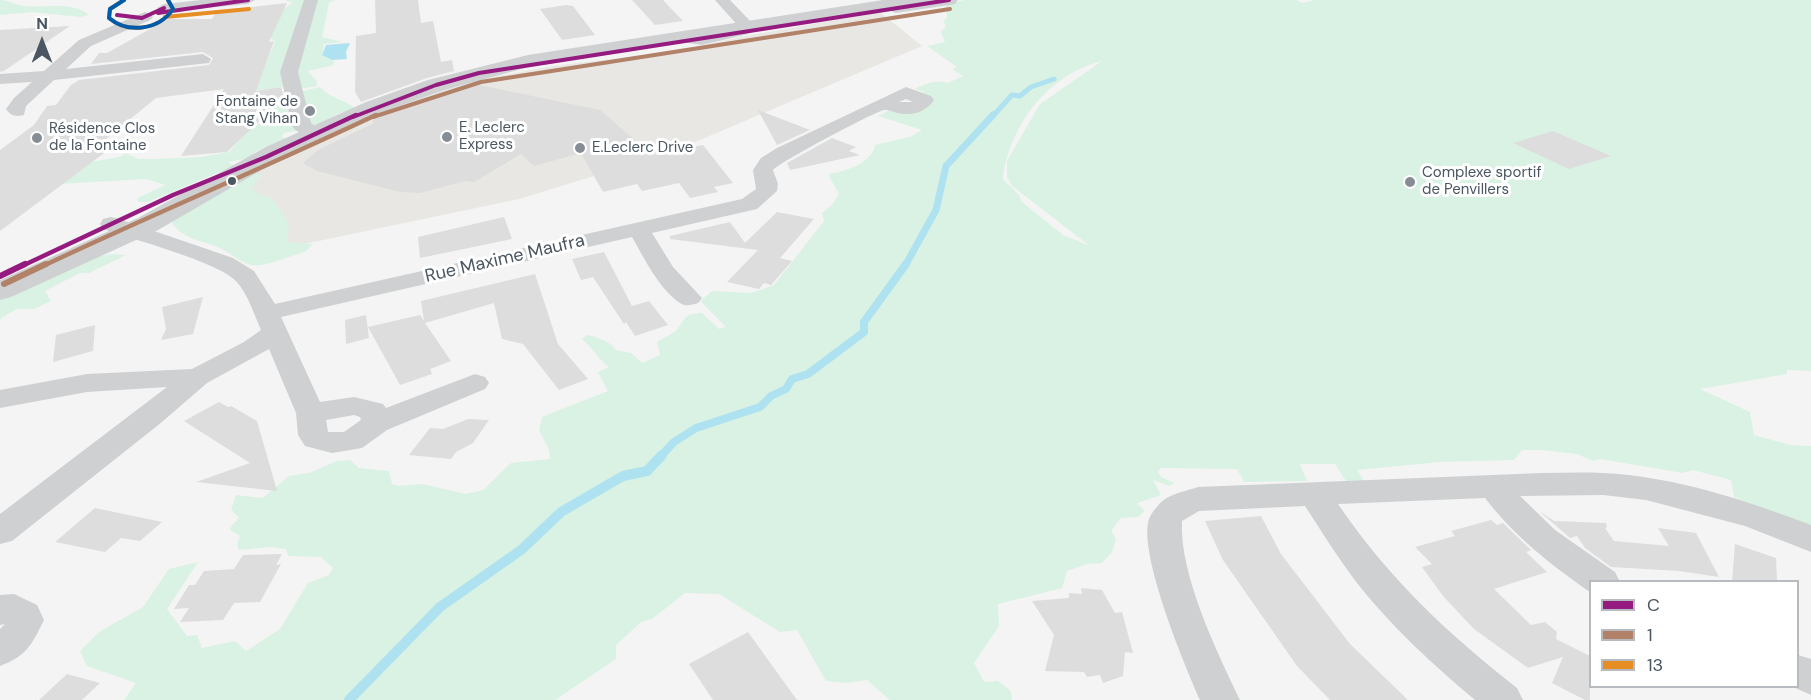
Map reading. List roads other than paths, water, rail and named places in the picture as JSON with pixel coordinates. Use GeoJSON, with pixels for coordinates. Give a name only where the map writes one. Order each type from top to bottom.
{"type":"FeatureCollection","features":[{"type":"Feature","properties":{"kind":"street"},"geometry":{"type":"LineString","coordinates":[[17,111],[15,109],[21,102],[85,43],[146,9],[248,0]]}},
{"type":"Feature","properties":{"kind":"street"},"geometry":{"type":"LineString","coordinates":[[312,0],[289,72],[302,126],[316,134]]}},
{"type":"Feature","properties":{"kind":"street"},"geometry":{"type":"LineString","coordinates":[[722,0],[747,26]]}},
{"type":"Feature","properties":{"kind":"street"},"geometry":{"type":"LineString","coordinates":[[479,73],[528,60],[673,37],[925,1],[949,0]]}},
{"type":"Feature","properties":{"kind":"street"},"geometry":{"type":"LineString","coordinates":[[0,291],[122,228],[194,186],[266,157],[383,103],[445,78],[702,40],[925,1]]}},
{"type":"Feature","properties":{"kind":"street"},"geometry":{"type":"LineString","coordinates":[[673,37],[702,40],[724,33],[798,22],[812,17]]}},
{"type":"Feature","properties":{"kind":"street"},"geometry":{"type":"LineString","coordinates":[[0,79],[50,76],[203,59]]}},
{"type":"Feature","properties":{"kind":"street","name":"Rue Maxime Maufra"},"geometry":{"type":"LineString","coordinates":[[271,323],[639,229],[749,204],[766,192],[767,184],[763,170],[768,162],[883,104]]}},
{"type":"Feature","properties":{"kind":"street"},"geometry":{"type":"LineString","coordinates":[[0,276],[122,228],[204,255],[237,269],[249,280],[271,323],[310,413],[313,435],[324,442],[351,441],[377,423],[475,383]]}},
{"type":"Feature","properties":{"kind":"street"},"geometry":{"type":"LineString","coordinates":[[639,229],[663,272],[689,298]]}},
{"type":"Feature","properties":{"kind":"street"},"geometry":{"type":"LineString","coordinates":[[0,532],[152,415],[196,376],[254,348],[271,323]]}},
{"type":"Feature","properties":{"kind":"street"},"geometry":{"type":"LineString","coordinates":[[0,399],[87,383],[196,376]]}},
{"type":"Feature","properties":{"kind":"street"},"geometry":{"type":"LineString","coordinates":[[1220,700],[1169,564],[1164,541],[1164,523],[1170,511],[1198,499],[1584,483],[1646,489],[1735,510],[1811,539]]}},
{"type":"Feature","properties":{"kind":"street"},"geometry":{"type":"LineString","coordinates":[[1493,486],[1510,507],[1551,543],[1601,580]]}},
{"type":"Feature","properties":{"kind":"street"},"geometry":{"type":"LineString","coordinates":[[1315,495],[1357,557],[1383,589],[1412,620],[1503,700]]}},
{"type":"Feature","properties":{"kind":"street"},"geometry":{"type":"LineString","coordinates":[[0,610],[14,609],[24,615],[26,620],[17,637],[0,650]]}},
{"type":"Feature","properties":{"kind":"water"},"geometry":{"type":"Polygon","coordinates":[[[350,43],[346,52],[347,59],[332,60],[322,55],[326,45],[350,43]]]}},
{"type":"Feature","properties":{"kind":"waterway"},"geometry":{"type":"LineString","coordinates":[[992,117],[1012,95],[1020,96],[1031,87],[1054,79]]}},
{"type":"Feature","properties":{"kind":"waterway"},"geometry":{"type":"LineString","coordinates":[[905,266],[936,210],[946,166],[993,115]]}},
{"type":"Feature","properties":{"kind":"waterway"},"geometry":{"type":"LineString","coordinates":[[661,456],[674,442],[696,428],[760,407],[771,396],[786,389],[792,379],[808,374],[864,332],[864,322],[906,264]]}},
{"type":"Feature","properties":{"kind":"waterway"},"geometry":{"type":"LineString","coordinates":[[349,700],[440,607],[521,550],[561,512],[623,476],[647,471],[662,455]]}},
{"type":"Feature","properties":{"kind":"place","name":"Fontaine de Stang Vihan"},"geometry":{"type":"Point","coordinates":[310,111]}},
{"type":"Feature","properties":{"kind":"place","name":"E. Leclerc Express"},"geometry":{"type":"Point","coordinates":[447,137]}},
{"type":"Feature","properties":{"kind":"place","name":"Résidence Clos de la Fontaine"},"geometry":{"type":"Point","coordinates":[37,138]}},
{"type":"Feature","properties":{"kind":"place","name":"E.Leclerc Drive"},"geometry":{"type":"Point","coordinates":[580,148]}},
{"type":"Feature","properties":{"kind":"place","name":"Complexe sportif de Penvillers"},"geometry":{"type":"Point","coordinates":[1410,182]}}]}
